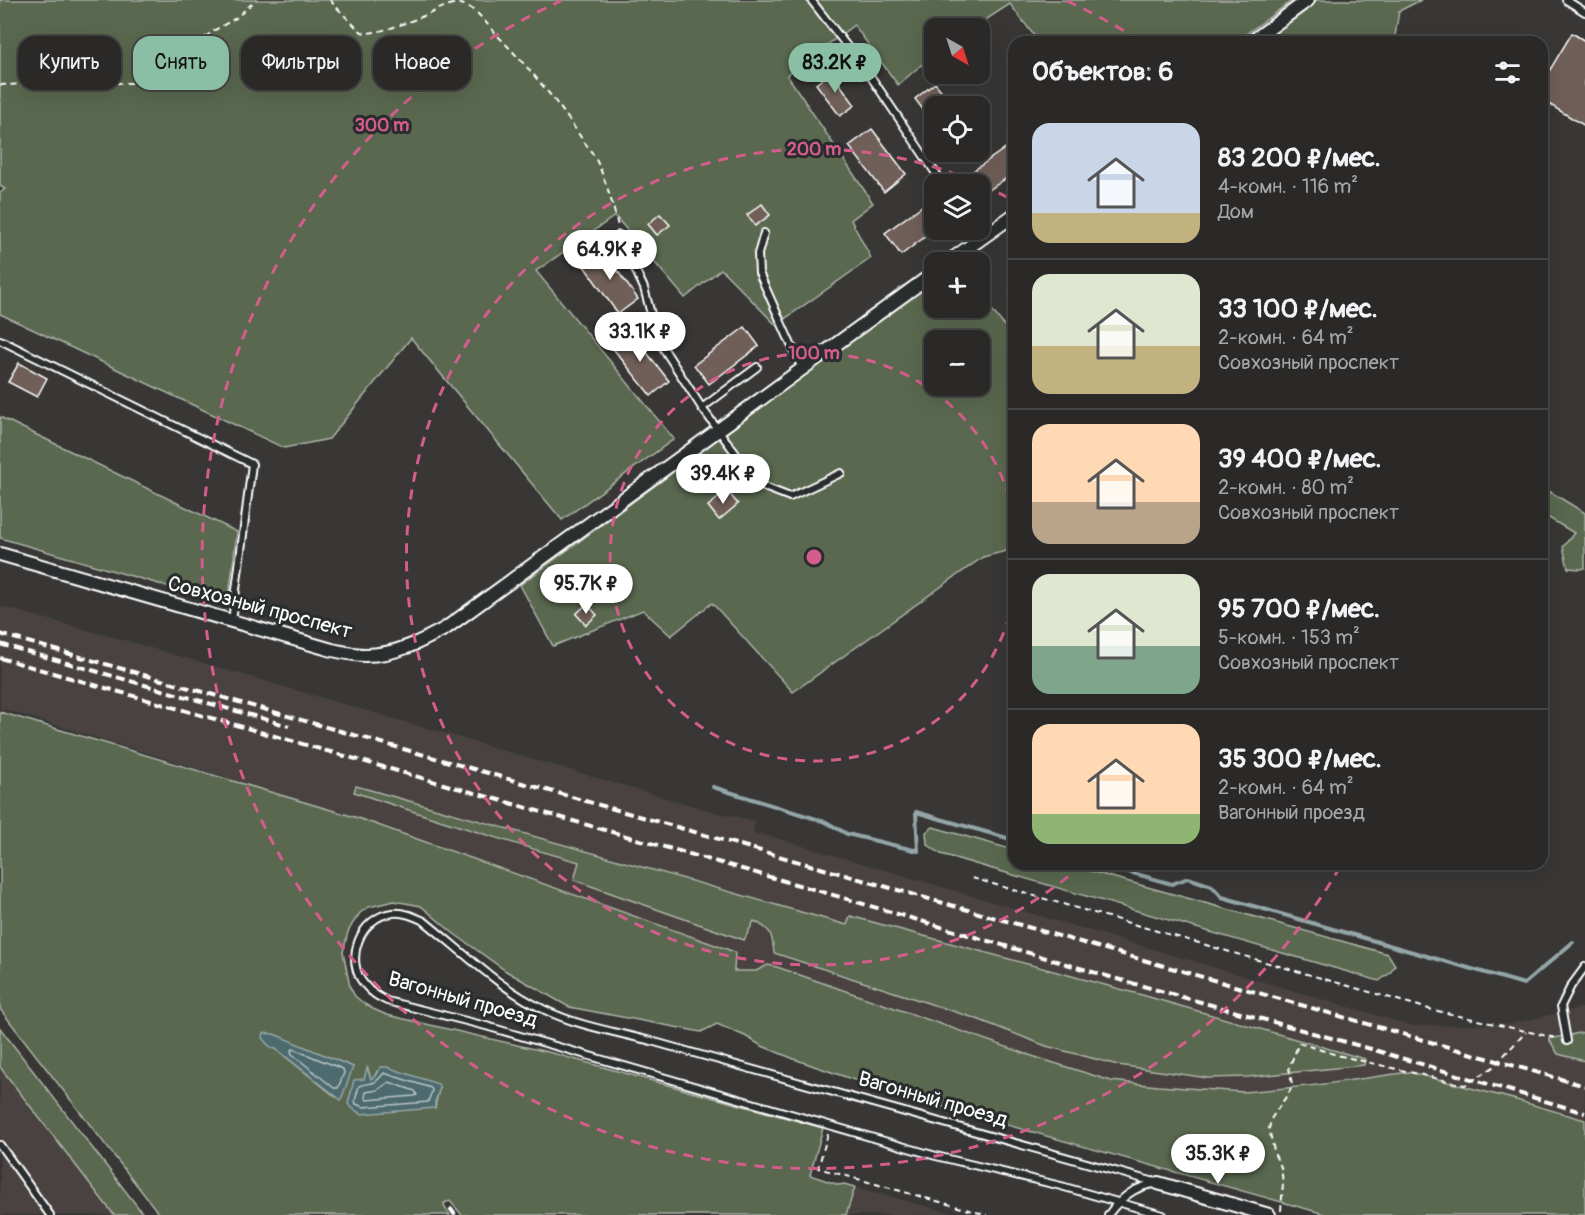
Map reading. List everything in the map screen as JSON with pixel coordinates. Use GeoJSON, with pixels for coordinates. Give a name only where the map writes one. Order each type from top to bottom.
{"type":"FeatureCollection","features":[{"type":"Feature","properties":{"kind":"street"},"geometry":{"type":"LineString","coordinates":[[1259,36],[1308,0]]}},
{"type":"Feature","properties":{"kind":"street"},"geometry":{"type":"LineString","coordinates":[[990,228],[1008,218]]}},
{"type":"Feature","properties":{"kind":"street"},"geometry":{"type":"LineString","coordinates":[[959,252],[972,240]]}},
{"type":"Feature","properties":{"kind":"street","name":"Совхозный проспект"},"geometry":{"type":"LineString","coordinates":[[0,554],[332,650],[364,655],[390,653],[418,643],[446,628],[924,280]]}},
{"type":"Feature","properties":{"kind":"street","name":"Вагонный проезд"},"geometry":{"type":"LineString","coordinates":[[1158,1183],[1269,1215]]}},
{"type":"Feature","properties":{"kind":"lane"},"geometry":{"type":"LineString","coordinates":[[811,0],[871,77],[936,174]]}},
{"type":"Feature","properties":{"kind":"lane"},"geometry":{"type":"LineString","coordinates":[[1566,0],[1585,12]]}},
{"type":"Feature","properties":{"kind":"lane"},"geometry":{"type":"LineString","coordinates":[[764,233],[758,254],[759,273],[802,369]]}},
{"type":"Feature","properties":{"kind":"lane"},"geometry":{"type":"LineString","coordinates":[[619,235],[644,288],[658,340],[702,408],[759,485],[790,496],[841,473]]}},
{"type":"Feature","properties":{"kind":"lane"},"geometry":{"type":"LineString","coordinates":[[0,340],[252,464],[232,621]]}},
{"type":"Feature","properties":{"kind":"lane"},"geometry":{"type":"LineString","coordinates":[[702,408],[757,367]]}},
{"type":"Feature","properties":{"kind":"lane","name":"Вагонный проезд"},"geometry":{"type":"LineString","coordinates":[[1158,1183],[663,1044],[568,1020],[525,1000],[424,921],[409,914],[390,913],[376,920],[364,930],[358,940],[355,953],[356,970],[363,984],[387,1001],[486,1026],[936,1156],[1061,1186],[1163,1215]]}},
{"type":"Feature","properties":{"kind":"lane"},"geometry":{"type":"LineString","coordinates":[[1566,1041],[1561,1006],[1571,986],[1585,967]]}},
{"type":"Feature","properties":{"kind":"lane"},"geometry":{"type":"LineString","coordinates":[[0,1145],[49,1215]]}},
{"type":"Feature","properties":{"kind":"lane"},"geometry":{"type":"LineString","coordinates":[[1108,1215],[1130,1192],[1143,1185],[1158,1183]]}},
{"type":"Feature","properties":{"kind":"path"},"geometry":{"type":"LineString","coordinates":[[0,85],[136,83],[156,78],[213,31],[236,18],[256,0]]}},
{"type":"Feature","properties":{"kind":"path"},"geometry":{"type":"LineString","coordinates":[[330,0],[359,31],[365,33],[419,18],[448,5],[460,3],[473,9],[530,69],[598,164],[615,215],[619,235]]}},
{"type":"Feature","properties":{"kind":"path"},"geometry":{"type":"LineString","coordinates":[[972,878],[1430,1009],[1566,1041]]}},
{"type":"Feature","properties":{"kind":"path"},"geometry":{"type":"LineString","coordinates":[[1280,1215],[1281,1167],[1275,1155],[1269,1129],[1271,1119],[1290,1091],[1292,1084],[1289,1068],[1299,1043],[1465,1085],[1492,1068],[1526,1032]]}},
{"type":"Feature","properties":{"kind":"path"},"geometry":{"type":"LineString","coordinates":[[831,1125],[818,1168],[987,1215]]}},
{"type":"Feature","properties":{"kind":"shaded area"},"geometry":{"type":"Polygon","coordinates":[[[0,606],[714,812],[755,821],[753,833],[1413,1026],[1510,1024],[1585,1007],[1585,1120],[1409,1072],[1244,1092],[1111,1081],[1032,1056],[764,988],[358,818],[0,708],[0,606]]]}},
{"type":"Feature","properties":{"kind":"shaded area"},"geometry":{"type":"Polygon","coordinates":[[[0,1067],[114,1215],[0,1215],[0,1067]]]}},
{"type":"Feature","properties":{"kind":"shaded area"},"geometry":{"type":"Polygon","coordinates":[[[855,1187],[958,1215],[846,1215],[855,1187]]]}},
{"type":"Feature","properties":{"kind":"green space"},"geometry":{"type":"Polygon","coordinates":[[[0,0],[1293,0],[1243,36],[1034,36],[1010,4],[988,18],[924,18],[924,63],[898,85],[854,25],[787,75],[873,203],[851,220],[871,258],[776,325],[721,269],[685,298],[615,216],[536,271],[674,439],[562,520],[411,338],[329,439],[284,448],[0,314],[0,193],[5,189],[0,186],[0,0]]]}},
{"type":"Feature","properties":{"kind":"green space"},"geometry":{"type":"Polygon","coordinates":[[[1314,0],[1421,0],[1399,11],[1395,36],[1264,36],[1314,0]]]}},
{"type":"Feature","properties":{"kind":"green space"},"geometry":{"type":"Polygon","coordinates":[[[924,287],[924,318],[990,318],[990,308],[1008,330],[1008,551],[983,557],[793,692],[712,603],[671,636],[643,610],[553,646],[520,585],[924,287]]]}},
{"type":"Feature","properties":{"kind":"green space"},"geometry":{"type":"Polygon","coordinates":[[[0,417],[237,532],[228,604],[0,538],[0,417]]]}},
{"type":"Feature","properties":{"kind":"green space"},"geometry":{"type":"Polygon","coordinates":[[[1548,491],[1585,513],[1585,568],[1568,568],[1563,547],[1574,533],[1549,518],[1548,491]]]}},
{"type":"Feature","properties":{"kind":"green space"},"geometry":{"type":"Polygon","coordinates":[[[0,712],[358,818],[735,952],[734,971],[756,971],[768,965],[777,967],[1032,1056],[1111,1081],[1244,1092],[1317,1085],[1409,1072],[1585,1120],[1585,1215],[1328,1215],[886,1091],[794,1059],[717,1024],[701,1032],[569,1007],[506,971],[453,933],[421,906],[394,901],[369,907],[360,913],[348,932],[343,952],[350,987],[363,1003],[387,1015],[552,1053],[823,1128],[810,1175],[839,1185],[855,1187],[846,1215],[462,1215],[450,1201],[444,1203],[450,1215],[160,1215],[0,1009],[0,712]],[[268,1033],[276,1049],[336,1097],[353,1067],[268,1033]],[[368,1069],[365,1079],[435,1108],[438,1093],[377,1071],[371,1079],[368,1069]]]}},
{"type":"Feature","properties":{"kind":"green space"},"geometry":{"type":"Polygon","coordinates":[[[356,786],[847,925],[850,916],[1142,995],[1365,1059],[1364,1065],[1248,1077],[1208,1078],[1118,1065],[1046,1046],[977,1019],[774,953],[770,933],[754,921],[744,940],[574,880],[579,862],[354,792],[356,786]]]}},
{"type":"Feature","properties":{"kind":"green space"},"geometry":{"type":"Polygon","coordinates":[[[933,827],[1008,848],[1008,870],[1087,870],[1388,954],[1395,965],[1390,973],[1379,981],[941,854],[927,844],[926,832],[933,827]]]}},
{"type":"Feature","properties":{"kind":"green space"},"geometry":{"type":"Polygon","coordinates":[[[0,1028],[144,1215],[114,1215],[0,1067],[0,1028]]]}},
{"type":"Feature","properties":{"kind":"green space"},"geometry":{"type":"Polygon","coordinates":[[[1585,1032],[1585,1061],[1558,1054],[1549,1039],[1585,1032]]]}},
{"type":"Feature","properties":{"kind":"water"},"geometry":{"type":"Polygon","coordinates":[[[263,1033],[274,1034],[353,1067],[341,1100],[276,1049],[271,1048],[262,1038],[263,1033]]]}},
{"type":"Feature","properties":{"kind":"water"},"geometry":{"type":"Polygon","coordinates":[[[381,1067],[438,1084],[440,1088],[435,1108],[361,1114],[353,1109],[348,1104],[354,1080],[364,1079],[367,1068],[371,1079],[381,1067]]]}},
{"type":"Feature","properties":{"kind":"building"},"geometry":{"type":"Polygon","coordinates":[[[1572,33],[1585,41],[1585,126],[1548,104],[1548,73],[1572,33]]]}},
{"type":"Feature","properties":{"kind":"building"},"geometry":{"type":"Polygon","coordinates":[[[831,72],[855,105],[840,116],[816,84],[831,72]]]}},
{"type":"Feature","properties":{"kind":"building"},"geometry":{"type":"Polygon","coordinates":[[[934,84],[946,96],[924,96],[924,111],[915,99],[934,84]]]}},
{"type":"Feature","properties":{"kind":"building"},"geometry":{"type":"Polygon","coordinates":[[[872,129],[906,174],[884,192],[849,146],[872,129]]]}},
{"type":"Feature","properties":{"kind":"building"},"geometry":{"type":"Polygon","coordinates":[[[1008,146],[1008,177],[990,189],[990,174],[969,174],[986,162],[990,162],[990,159],[1008,146]]]}},
{"type":"Feature","properties":{"kind":"building"},"geometry":{"type":"Polygon","coordinates":[[[762,204],[770,215],[755,226],[747,215],[762,204]]]}},
{"type":"Feature","properties":{"kind":"building"},"geometry":{"type":"Polygon","coordinates":[[[924,204],[924,238],[901,255],[885,233],[924,204]]]}},
{"type":"Feature","properties":{"kind":"building"},"geometry":{"type":"Polygon","coordinates":[[[660,214],[670,225],[657,235],[648,224],[660,214]]]}},
{"type":"Feature","properties":{"kind":"building"},"geometry":{"type":"Polygon","coordinates":[[[601,248],[638,299],[618,314],[581,262],[601,248]]]}},
{"type":"Feature","properties":{"kind":"building"},"geometry":{"type":"Polygon","coordinates":[[[745,327],[759,346],[709,384],[694,365],[745,327]]]}},
{"type":"Feature","properties":{"kind":"building"},"geometry":{"type":"Polygon","coordinates":[[[630,331],[669,381],[651,396],[611,346],[630,331]]]}},
{"type":"Feature","properties":{"kind":"building"},"geometry":{"type":"Polygon","coordinates":[[[19,363],[47,378],[37,397],[8,382],[19,363]]]}},
{"type":"Feature","properties":{"kind":"building"},"geometry":{"type":"Polygon","coordinates":[[[727,491],[738,504],[719,520],[708,506],[727,491]]]}},
{"type":"Feature","properties":{"kind":"building"},"geometry":{"type":"Polygon","coordinates":[[[587,604],[597,615],[586,625],[576,614],[587,604]]]}},
{"type":"Feature","properties":{"kind":"waterway"},"geometry":{"type":"LineString","coordinates":[[713,787],[826,822],[847,834],[918,851],[916,812],[1008,838]]}},
{"type":"Feature","properties":{"kind":"waterway"},"geometry":{"type":"LineString","coordinates":[[1122,870],[1172,884],[1188,878],[1212,886],[1222,897],[1524,984],[1573,942]]}},
{"type":"Feature","properties":{"kind":"railway"},"geometry":{"type":"LineString","coordinates":[[0,634],[1585,1086]]}},
{"type":"Feature","properties":{"kind":"railway"},"geometry":{"type":"LineString","coordinates":[[0,644],[289,726]]}},
{"type":"Feature","properties":{"kind":"railway"},"geometry":{"type":"LineString","coordinates":[[0,658],[830,894],[1110,977],[1371,1049],[1585,1113]]}},
{"type":"Feature","properties":{"kind":"railway"},"geometry":{"type":"LineString","coordinates":[[450,1208],[455,1215]]}}]}
